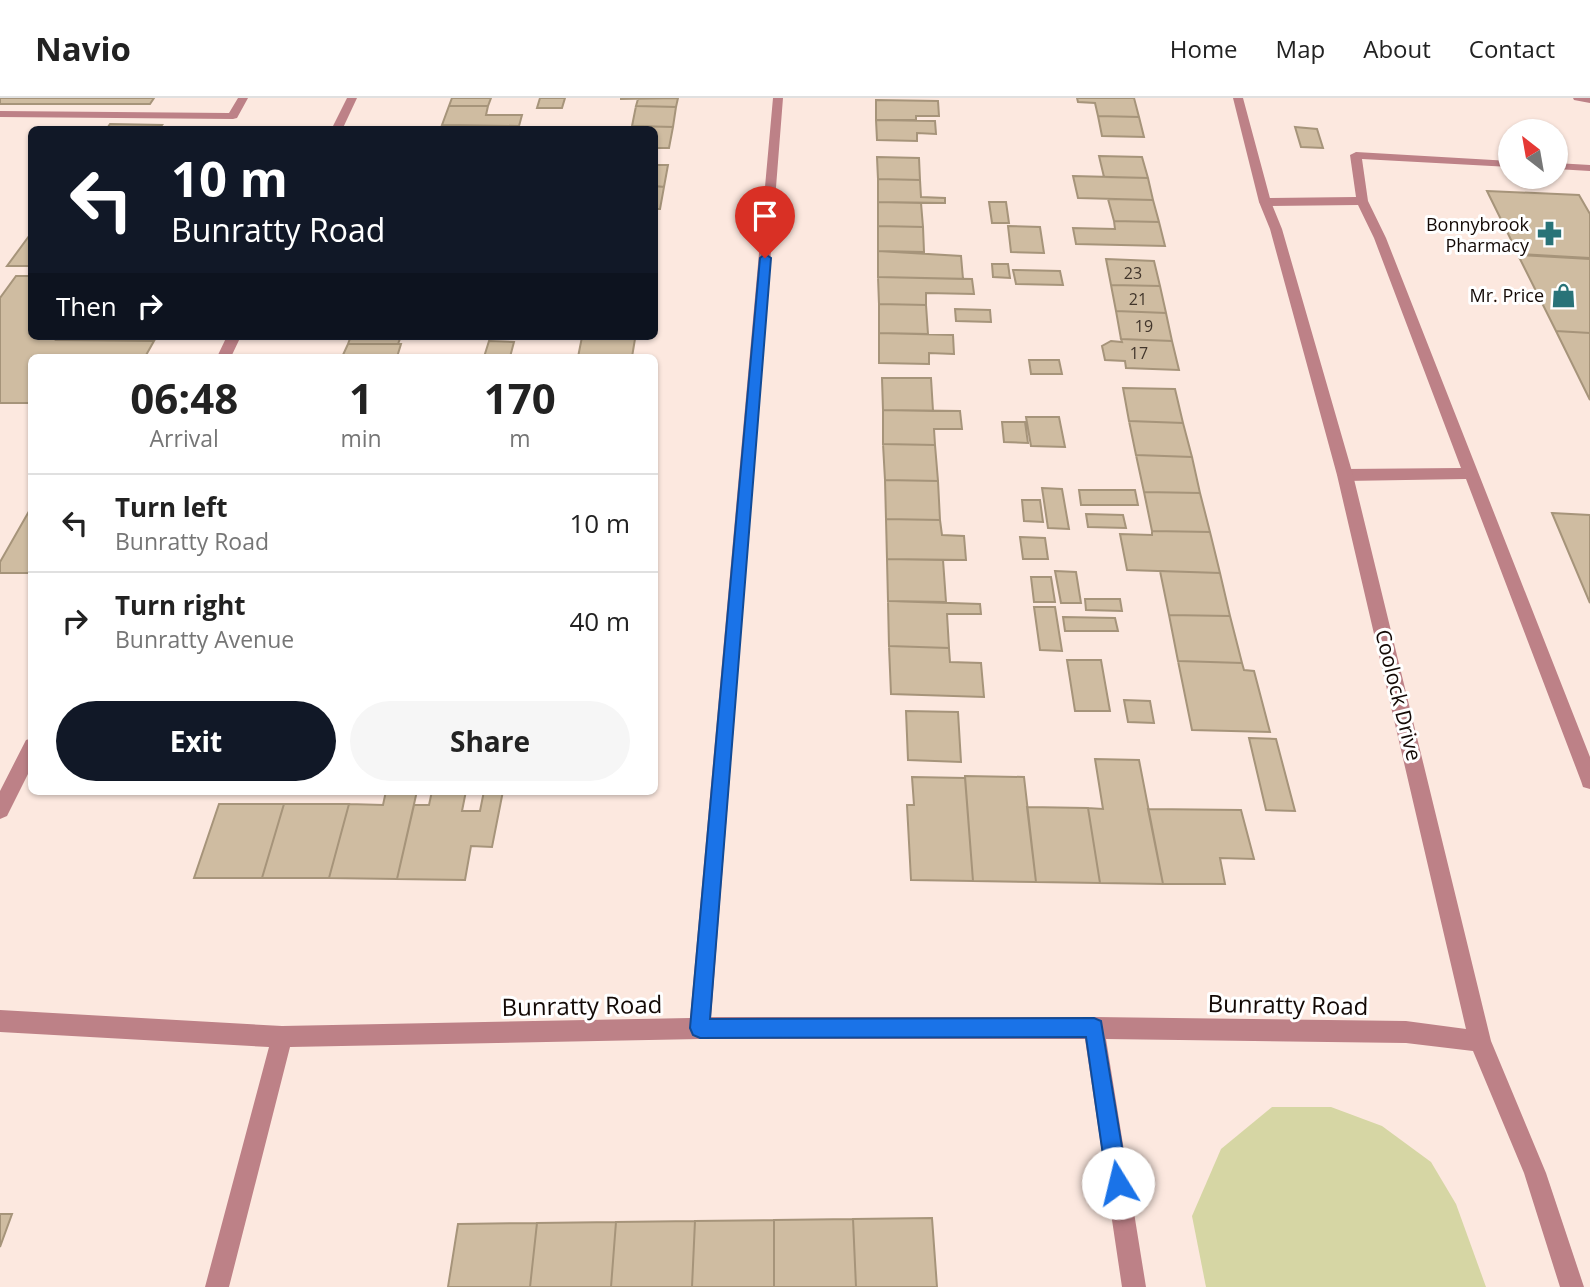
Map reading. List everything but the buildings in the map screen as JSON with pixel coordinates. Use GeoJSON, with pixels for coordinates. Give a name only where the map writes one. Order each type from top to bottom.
{"type":"FeatureCollection","features":[{"type":"Feature","properties":{"kind":"street"},"geometry":{"type":"LineString","coordinates":[[0,114],[233,116],[243,98]]}},
{"type":"Feature","properties":{"kind":"street"},"geometry":{"type":"LineString","coordinates":[[338,126],[352,98]]}},
{"type":"Feature","properties":{"kind":"street"},"geometry":{"type":"LineString","coordinates":[[700,1028],[778,98]]}},
{"type":"Feature","properties":{"kind":"street","name":"Coolock Drive"},"geometry":{"type":"LineString","coordinates":[[1238,98],[1265,202],[1276,229],[1345,475],[1480,1041],[1535,1172],[1572,1287]]}},
{"type":"Feature","properties":{"kind":"street"},"geometry":{"type":"LineString","coordinates":[[1578,98],[1590,100]]}},
{"type":"Feature","properties":{"kind":"street"},"geometry":{"type":"LineString","coordinates":[[1498,163],[1356,155],[1362,201],[1380,238],[1590,781]]}},
{"type":"Feature","properties":{"kind":"street"},"geometry":{"type":"LineString","coordinates":[[1568,167],[1590,168]]}},
{"type":"Feature","properties":{"kind":"street"},"geometry":{"type":"LineString","coordinates":[[1265,202],[1362,201]]}},
{"type":"Feature","properties":{"kind":"street"},"geometry":{"type":"LineString","coordinates":[[1345,475],[1469,473]]}},
{"type":"Feature","properties":{"kind":"street"},"geometry":{"type":"LineString","coordinates":[[0,810],[28,754]]}},
{"type":"Feature","properties":{"kind":"street","name":"Bunratty Road"},"geometry":{"type":"LineString","coordinates":[[0,1021],[282,1037],[700,1028],[1094,1028],[1406,1032],[1480,1041]]}},
{"type":"Feature","properties":{"kind":"street"},"geometry":{"type":"LineString","coordinates":[[1094,1028],[1134,1287]]}},
{"type":"Feature","properties":{"kind":"street"},"geometry":{"type":"LineString","coordinates":[[217,1287],[282,1037]]}},
{"type":"Feature","properties":{"kind":"green space"},"geometry":{"type":"Polygon","coordinates":[[[1272,1107],[1331,1107],[1382,1126],[1431,1162],[1456,1204],[1486,1287],[1206,1287],[1192,1216],[1221,1149],[1272,1107]]]}},
{"type":"Feature","properties":{"kind":"place","name":"Bonnybrook Pharmacy"},"geometry":{"type":"Point","coordinates":[1549,234]}},
{"type":"Feature","properties":{"kind":"place","name":"Mr. Price"},"geometry":{"type":"Point","coordinates":[1564,295]}},
{"type":"Feature","properties":{"kind":"route"},"geometry":{"type":"LineString","coordinates":[[765,258],[700,1028],[1094,1028],[1118,1183]]}}]}
